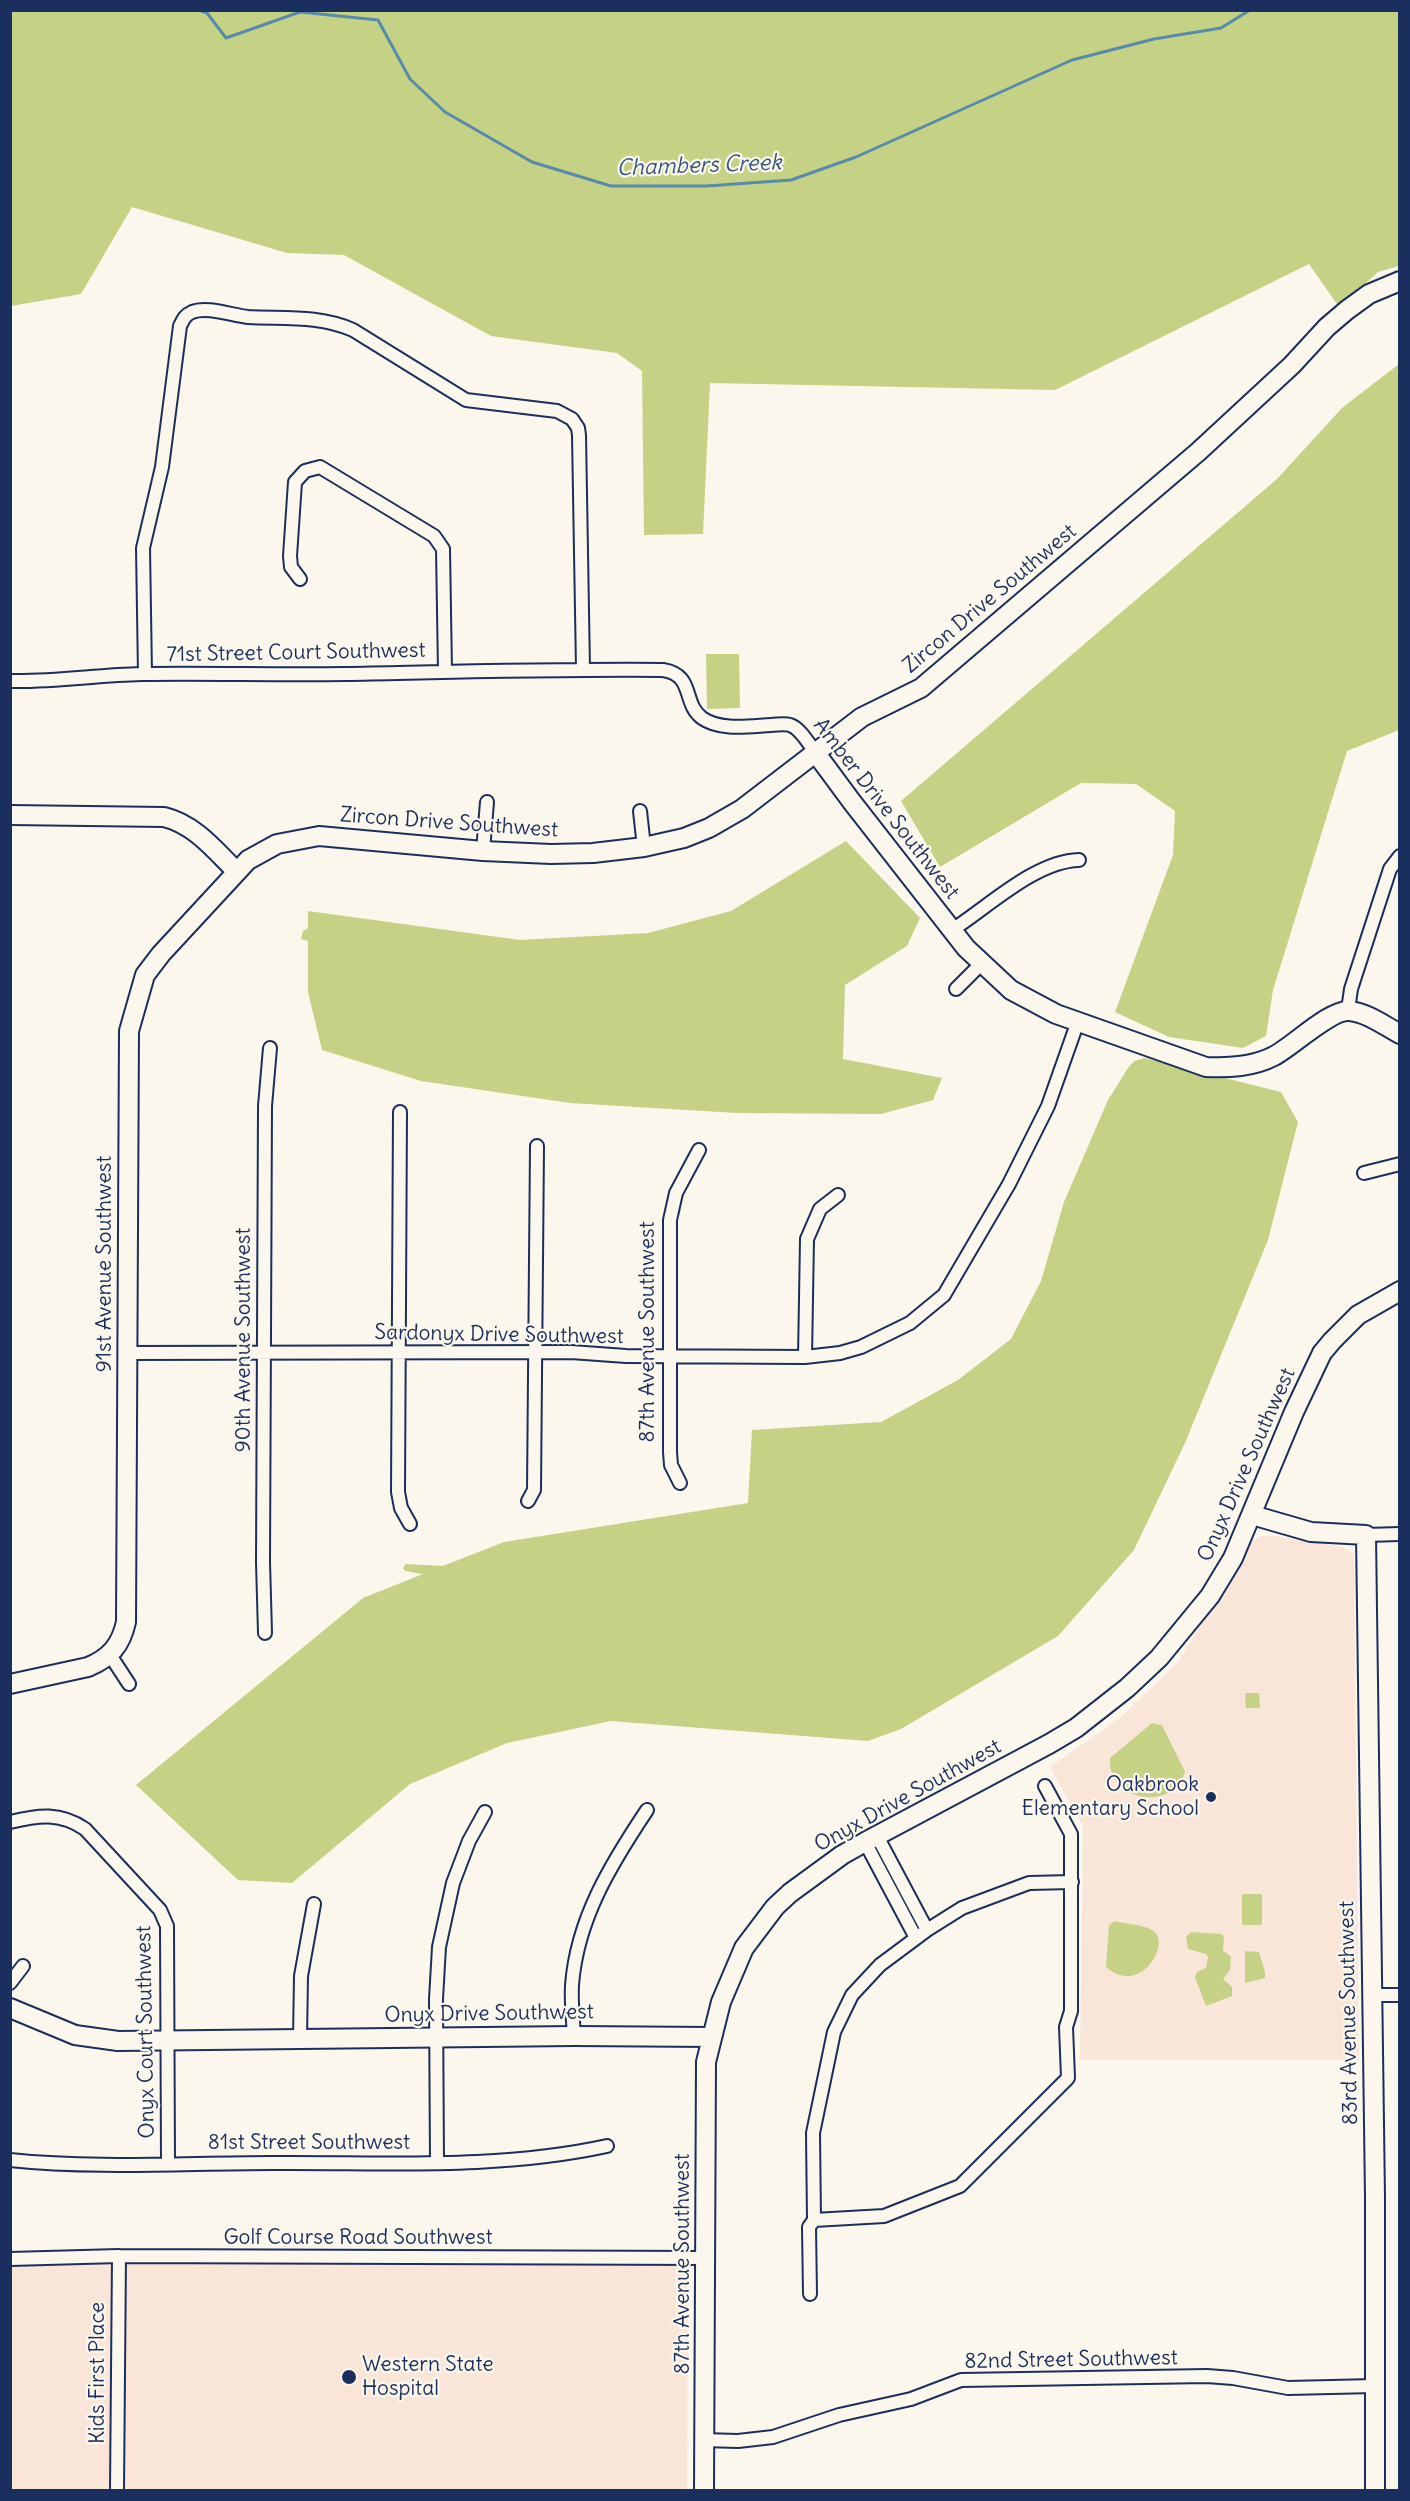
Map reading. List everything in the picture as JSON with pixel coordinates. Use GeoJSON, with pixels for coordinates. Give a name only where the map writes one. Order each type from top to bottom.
{"type":"FeatureCollection","features":[{"type":"Feature","properties":{"kind":"street","name":"Zircon Drive Southwest"},"geometry":{"type":"LineString","coordinates":[[236,871],[257,853],[277,844],[319,836],[483,852],[552,854],[644,847],[684,838],[709,828],[742,809],[862,717],[921,688],[1194,456],[1292,365],[1327,327],[1347,310],[1369,294],[1400,281]]}},
{"type":"Feature","properties":{"kind":"street"},"geometry":{"type":"LineString","coordinates":[[145,674],[143,548],[162,467],[178,340],[183,318],[192,312],[204,311],[248,316],[304,318],[335,324],[353,330],[466,400],[557,411],[572,419],[579,435],[583,669]]}},
{"type":"Feature","properties":{"kind":"street"},"geometry":{"type":"LineString","coordinates":[[300,579],[291,567],[290,556],[295,482],[305,471],[314,468],[327,470],[434,536],[440,543],[443,568],[445,671]]}},
{"type":"Feature","properties":{"kind":"street","name":"Amber Drive Southwest"},"geometry":{"type":"LineString","coordinates":[[583,669],[670,671],[684,681],[696,712],[711,723],[728,726],[789,724],[801,734],[952,930],[981,964],[1011,990],[1056,1014],[1206,1066],[1230,1068],[1272,1058],[1336,1012],[1348,1010]]}},
{"type":"Feature","properties":{"kind":"street","name":"71st Street Court Southwest"},"geometry":{"type":"LineString","coordinates":[[10,681],[47,682],[94,675],[333,674],[583,669]]}},
{"type":"Feature","properties":{"kind":"street"},"geometry":{"type":"LineString","coordinates":[[483,852],[487,802]]}},
{"type":"Feature","properties":{"kind":"street"},"geometry":{"type":"LineString","coordinates":[[640,811],[644,847]]}},
{"type":"Feature","properties":{"kind":"street"},"geometry":{"type":"LineString","coordinates":[[10,815],[173,819],[193,830],[236,871]]}},
{"type":"Feature","properties":{"kind":"street"},"geometry":{"type":"LineString","coordinates":[[1400,856],[1390,869],[1351,989],[1348,1010],[1365,1015],[1400,1034]]}},
{"type":"Feature","properties":{"kind":"street"},"geometry":{"type":"LineString","coordinates":[[952,930],[1033,875],[1070,860],[1079,860]]}},
{"type":"Feature","properties":{"kind":"street","name":"91st Avenue Southwest"},"geometry":{"type":"LineString","coordinates":[[110,1655],[121,1640],[126,1622],[127,1044],[131,1019],[145,975],[236,871]]}},
{"type":"Feature","properties":{"kind":"street"},"geometry":{"type":"LineString","coordinates":[[956,989],[981,964]]}},
{"type":"Feature","properties":{"kind":"street","name":"Sardonyx Drive Southwest"},"geometry":{"type":"LineString","coordinates":[[127,1353],[582,1352],[670,1356],[806,1357],[840,1353],[886,1337],[923,1315],[944,1295],[1039,1128],[1078,1021]]}},
{"type":"Feature","properties":{"kind":"street","name":"90th Avenue Southwest"},"geometry":{"type":"LineString","coordinates":[[265,1633],[263,1562],[265,1106],[270,1048]]}},
{"type":"Feature","properties":{"kind":"street"},"geometry":{"type":"LineString","coordinates":[[400,1112],[398,1492],[400,1508],[410,1524]]}},
{"type":"Feature","properties":{"kind":"street"},"geometry":{"type":"LineString","coordinates":[[528,1501],[534,1490],[537,1146]]}},
{"type":"Feature","properties":{"kind":"street","name":"87th Avenue Southwest"},"geometry":{"type":"LineString","coordinates":[[680,1483],[671,1465],[670,1452],[670,1220],[676,1193],[699,1150]]}},
{"type":"Feature","properties":{"kind":"street"},"geometry":{"type":"LineString","coordinates":[[1364,1173],[1400,1164]]}},
{"type":"Feature","properties":{"kind":"street"},"geometry":{"type":"LineString","coordinates":[[806,1357],[807,1239],[820,1209],[838,1195]]}},
{"type":"Feature","properties":{"kind":"street","name":"Onyx Drive Southwest"},"geometry":{"type":"LineString","coordinates":[[10,2008],[64,2031],[96,2040],[711,2037],[729,1983],[744,1948],[760,1926],[790,1893],[842,1856],[871,1839],[1076,1728],[1127,1688],[1159,1658],[1210,1596],[1233,1558],[1294,1412],[1322,1353],[1358,1316],[1400,1291]]}},
{"type":"Feature","properties":{"kind":"street"},"geometry":{"type":"LineString","coordinates":[[1252,1515],[1299,1530],[1366,1535],[1400,1534]]}},
{"type":"Feature","properties":{"kind":"street","name":"83rd Avenue Southwest"},"geometry":{"type":"LineString","coordinates":[[1366,1535],[1375,2196],[1375,2490]]}},
{"type":"Feature","properties":{"kind":"street"},"geometry":{"type":"LineString","coordinates":[[10,1684],[88,1667],[110,1655],[129,1684]]}},
{"type":"Feature","properties":{"kind":"street"},"geometry":{"type":"LineString","coordinates":[[814,2220],[884,2216],[960,2186],[1068,2078],[1066,2027],[1071,2011],[1071,1834],[1045,1786]]}},
{"type":"Feature","properties":{"kind":"street"},"geometry":{"type":"LineString","coordinates":[[574,2036],[572,1987],[576,1957],[584,1926],[594,1899],[619,1852],[647,1810]]}},
{"type":"Feature","properties":{"kind":"street"},"geometry":{"type":"LineString","coordinates":[[437,2162],[437,1966],[448,1902],[465,1851],[484,1812]]}},
{"type":"Feature","properties":{"kind":"street","name":"Onyx Court Southwest"},"geometry":{"type":"LineString","coordinates":[[10,1822],[42,1815],[60,1817],[78,1824],[86,1829],[160,1910],[167,1926],[168,2163]]}},
{"type":"Feature","properties":{"kind":"street"},"geometry":{"type":"LineString","coordinates":[[871,1839],[927,1929]]}},
{"type":"Feature","properties":{"kind":"street"},"geometry":{"type":"LineString","coordinates":[[871,1839],[916,1938]]}},
{"type":"Feature","properties":{"kind":"street"},"geometry":{"type":"LineString","coordinates":[[810,2294],[809,2227],[814,2220],[813,2133],[834,2032],[852,1995],[880,1965],[927,1929],[962,1908],[1029,1883],[1072,1882]]}},
{"type":"Feature","properties":{"kind":"street"},"geometry":{"type":"LineString","coordinates":[[300,2039],[301,1976],[314,1904]]}},
{"type":"Feature","properties":{"kind":"street"},"geometry":{"type":"LineString","coordinates":[[10,1983],[23,1966]]}},
{"type":"Feature","properties":{"kind":"street"},"geometry":{"type":"LineString","coordinates":[[1371,1995],[1400,1995]]}},
{"type":"Feature","properties":{"kind":"street","name":"87th Avenue Southwest"},"geometry":{"type":"LineString","coordinates":[[704,2490],[706,2062],[711,2037]]}},
{"type":"Feature","properties":{"kind":"street","name":"81st Street Southwest"},"geometry":{"type":"LineString","coordinates":[[10,2160],[73,2165],[437,2162],[521,2160],[607,2146]]}},
{"type":"Feature","properties":{"kind":"street","name":"Golf Course Road Southwest"},"geometry":{"type":"LineString","coordinates":[[10,2259],[119,2256],[706,2258]]}},
{"type":"Feature","properties":{"kind":"street","name":"Kids First Place"},"geometry":{"type":"LineString","coordinates":[[117,2490],[119,2256]]}},
{"type":"Feature","properties":{"kind":"street","name":"82nd Street Southwest"},"geometry":{"type":"LineString","coordinates":[[704,2440],[766,2439],[839,2415],[911,2399],[960,2380],[1207,2376],[1233,2378],[1288,2388],[1375,2386]]}},
{"type":"Feature","properties":{"kind":"shaded area","name":"Oakbrook Elementary School"},"geometry":{"type":"Polygon","coordinates":[[[1262,1536],[1343,1547],[1354,1554],[1359,2060],[1080,2060],[1083,1826],[1050,1767],[1120,1718],[1178,1662],[1253,1540],[1262,1536]]]}},
{"type":"Feature","properties":{"kind":"shaded area","name":"Western State Hospital"},"geometry":{"type":"Polygon","coordinates":[[[688,2262],[687,2490],[11,2490],[10,2264],[688,2262]]]}},
{"type":"Feature","properties":{"kind":"green space"},"geometry":{"type":"Polygon","coordinates":[[[11,11],[1399,11],[1399,266],[1378,272],[1339,307],[1309,264],[1055,390],[710,383],[703,534],[644,535],[642,371],[617,353],[491,336],[344,255],[287,253],[132,207],[81,294],[11,306],[11,11]]]}},
{"type":"Feature","properties":{"kind":"green space"},"geometry":{"type":"Polygon","coordinates":[[[1399,364],[1399,730],[1347,751],[1273,990],[1266,1036],[1243,1048],[1169,1037],[1115,1012],[1173,855],[1175,811],[1136,784],[1081,783],[940,867],[901,801],[1277,479],[1342,408],[1399,364]]]}},
{"type":"Feature","properties":{"kind":"green space"},"geometry":{"type":"Polygon","coordinates":[[[706,654],[739,654],[740,708],[707,709],[706,654]]]}},
{"type":"Feature","properties":{"kind":"green space"},"geometry":{"type":"Polygon","coordinates":[[[846,841],[920,918],[907,946],[845,985],[843,1059],[942,1078],[933,1100],[881,1114],[737,1113],[570,1103],[421,1081],[322,1050],[308,992],[308,941],[301,939],[303,931],[308,928],[308,911],[520,940],[648,933],[731,911],[846,841]]]}},
{"type":"Feature","properties":{"kind":"green space"},"geometry":{"type":"Polygon","coordinates":[[[1145,1058],[1281,1092],[1298,1122],[1268,1240],[1185,1443],[1134,1550],[1058,1636],[901,1729],[868,1741],[611,1721],[507,1743],[410,1784],[292,1883],[238,1880],[136,1785],[363,1598],[423,1574],[405,1571],[403,1568],[406,1564],[443,1566],[504,1542],[748,1503],[752,1430],[881,1422],[958,1380],[1011,1339],[1041,1281],[1064,1202],[1108,1100],[1134,1061],[1145,1058]]]}},
{"type":"Feature","properties":{"kind":"green space"},"geometry":{"type":"Polygon","coordinates":[[[1245,1693],[1259,1693],[1260,1708],[1246,1708],[1245,1693]]]}},
{"type":"Feature","properties":{"kind":"green space"},"geometry":{"type":"Polygon","coordinates":[[[1152,1723],[1162,1725],[1185,1772],[1178,1785],[1168,1793],[1155,1797],[1129,1792],[1119,1784],[1112,1773],[1110,1758],[1152,1723]]]}},
{"type":"Feature","properties":{"kind":"green space"},"geometry":{"type":"Polygon","coordinates":[[[1242,1894],[1262,1894],[1262,1925],[1242,1925],[1242,1894]]]}},
{"type":"Feature","properties":{"kind":"green space"},"geometry":{"type":"Polygon","coordinates":[[[1114,1921],[1148,1928],[1157,1936],[1159,1945],[1156,1955],[1141,1972],[1131,1976],[1119,1975],[1106,1967],[1109,1925],[1114,1921]]]}},
{"type":"Feature","properties":{"kind":"green space"},"geometry":{"type":"Polygon","coordinates":[[[1191,1932],[1224,1936],[1223,1950],[1231,1957],[1230,1970],[1223,1979],[1232,1987],[1232,1996],[1206,2006],[1195,1977],[1197,1972],[1206,1968],[1208,1957],[1206,1954],[1188,1949],[1186,1937],[1191,1932]]]}},
{"type":"Feature","properties":{"kind":"green space"},"geometry":{"type":"Polygon","coordinates":[[[1245,1951],[1259,1952],[1265,1978],[1245,1983],[1245,1951]]]}},
{"type":"Feature","properties":{"kind":"waterway","name":"Chambers Creek"},"geometry":{"type":"LineString","coordinates":[[199,10],[207,13],[226,38],[300,12],[378,20],[410,79],[445,112],[532,162],[611,186],[707,186],[791,180],[856,157],[1072,60],[1154,39],[1221,28],[1250,10]]}},
{"type":"Feature","properties":{"kind":"place","name":"Oakbrook Elementary School"},"geometry":{"type":"Point","coordinates":[1211,1797]}},
{"type":"Feature","properties":{"kind":"place","name":"Western State Hospital"},"geometry":{"type":"Point","coordinates":[349,2377]}}]}
